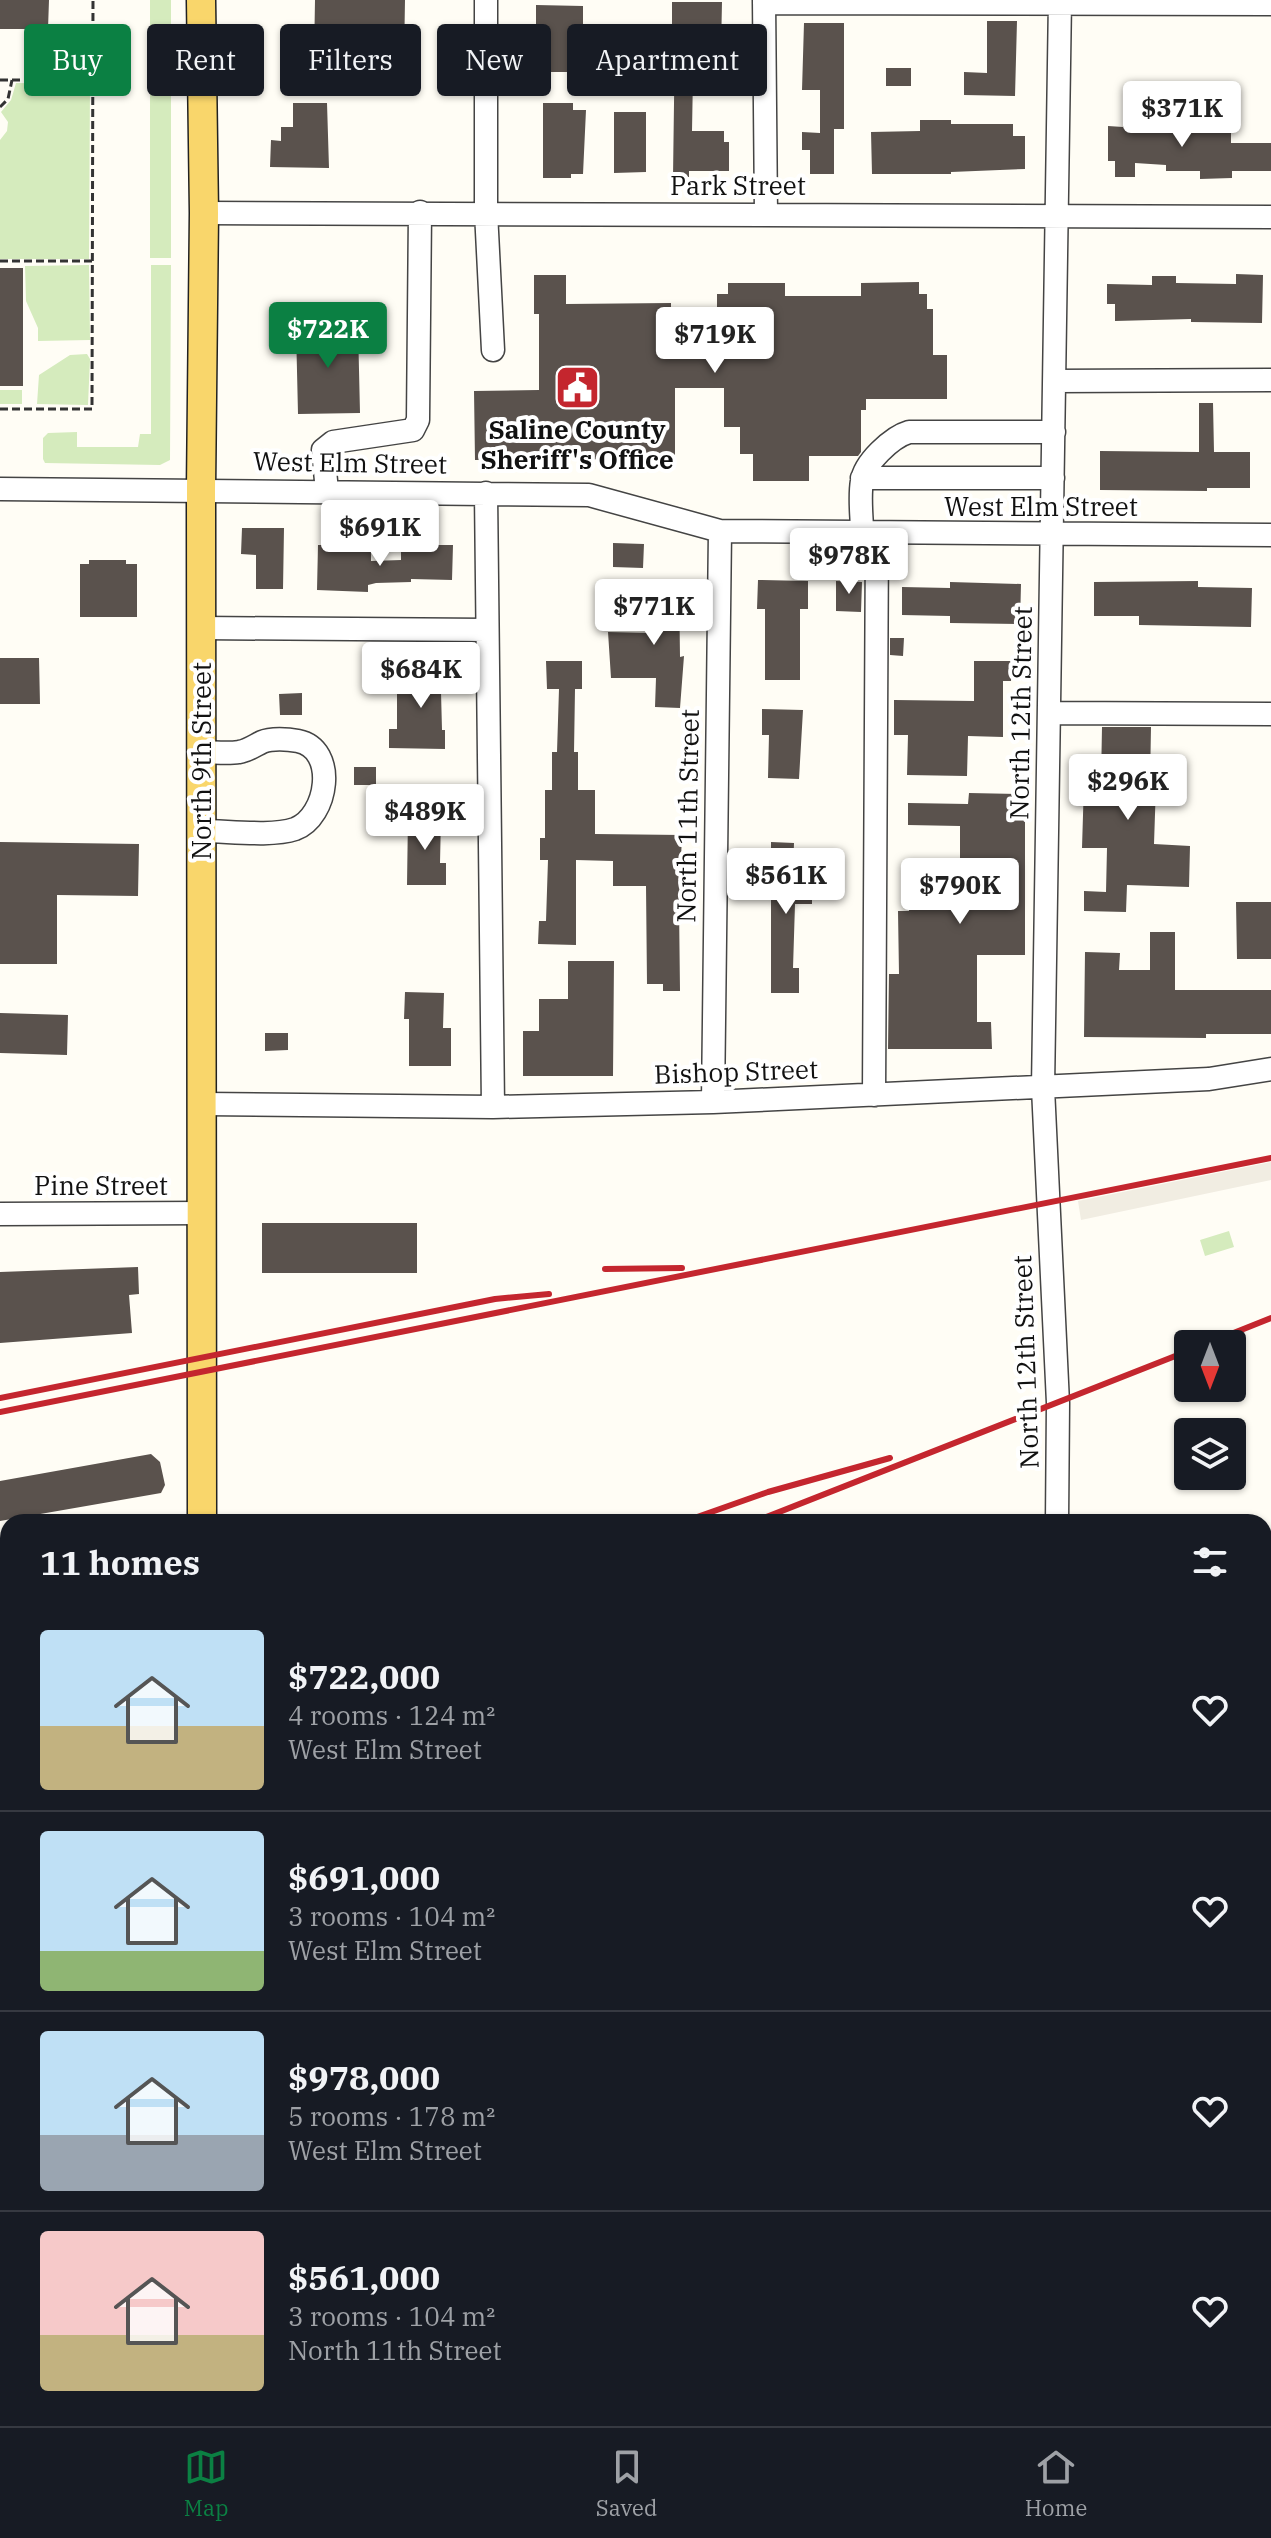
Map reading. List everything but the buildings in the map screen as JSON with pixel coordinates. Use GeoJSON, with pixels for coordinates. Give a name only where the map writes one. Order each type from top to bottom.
{"type":"FeatureCollection","features":[{"type":"Feature","properties":{"kind":"main road","name":"North 9th Street"},"geometry":{"type":"LineString","coordinates":[[201,0],[204,213],[201,489],[202,1514]]}},
{"type":"Feature","properties":{"kind":"street"},"geometry":{"type":"LineString","coordinates":[[486,0],[486,212],[493,350]]}},
{"type":"Feature","properties":{"kind":"street"},"geometry":{"type":"LineString","coordinates":[[766,214],[764,2],[1271,4]]}},
{"type":"Feature","properties":{"kind":"street","name":"North 12th Street"},"geometry":{"type":"LineString","coordinates":[[1057,1514],[1058,1403],[1043,1088],[1060,2]]}},
{"type":"Feature","properties":{"kind":"street"},"geometry":{"type":"LineString","coordinates":[[327,491],[323,450],[333,442],[413,430],[418,420],[420,212]]}},
{"type":"Feature","properties":{"kind":"street","name":"Park Street"},"geometry":{"type":"LineString","coordinates":[[204,213],[1271,217]]}},
{"type":"Feature","properties":{"kind":"street"},"geometry":{"type":"LineString","coordinates":[[1055,381],[1271,380]]}},
{"type":"Feature","properties":{"kind":"street"},"geometry":{"type":"LineString","coordinates":[[874,1095],[870,533],[862,478],[887,442],[909,432],[1054,432]]}},
{"type":"Feature","properties":{"kind":"street"},"geometry":{"type":"LineString","coordinates":[[862,478],[1053,478]]}},
{"type":"Feature","properties":{"kind":"street","name":"West Elm Street"},"geometry":{"type":"LineString","coordinates":[[0,489],[589,495],[720,531],[1271,535]]}},
{"type":"Feature","properties":{"kind":"street"},"geometry":{"type":"LineString","coordinates":[[486,493],[493,1107]]}},
{"type":"Feature","properties":{"kind":"street","name":"North 11th Street"},"geometry":{"type":"LineString","coordinates":[[713,1102],[720,531]]}},
{"type":"Feature","properties":{"kind":"street"},"geometry":{"type":"LineString","coordinates":[[201,628],[487,630]]}},
{"type":"Feature","properties":{"kind":"street"},"geometry":{"type":"LineString","coordinates":[[1049,713],[1271,714]]}},
{"type":"Feature","properties":{"kind":"street"},"geometry":{"type":"LineString","coordinates":[[202,752],[241,752],[266,740],[299,741],[311,746],[318,755],[325,779],[324,794],[318,807],[299,828],[283,832],[202,831]]}},
{"type":"Feature","properties":{"kind":"street","name":"Bishop Street"},"geometry":{"type":"LineString","coordinates":[[203,1104],[493,1107],[713,1102],[1209,1079],[1271,1069]]}},
{"type":"Feature","properties":{"kind":"street","name":"Pine Street"},"geometry":{"type":"LineString","coordinates":[[0,1214],[203,1213]]}},
{"type":"Feature","properties":{"kind":"path"},"geometry":{"type":"LineString","coordinates":[[93,0],[93,24]]}},
{"type":"Feature","properties":{"kind":"path"},"geometry":{"type":"LineString","coordinates":[[0,80],[24,80]]}},
{"type":"Feature","properties":{"kind":"path"},"geometry":{"type":"LineString","coordinates":[[0,107],[8,99],[12,80]]}},
{"type":"Feature","properties":{"kind":"path"},"geometry":{"type":"LineString","coordinates":[[0,409],[92,409],[92,96]]}},
{"type":"Feature","properties":{"kind":"path"},"geometry":{"type":"LineString","coordinates":[[0,261],[92,261]]}},
{"type":"Feature","properties":{"kind":"green space"},"geometry":{"type":"Polygon","coordinates":[[[150,0],[171,0],[171,24],[150,24],[150,0]]]}},
{"type":"Feature","properties":{"kind":"green space"},"geometry":{"type":"Polygon","coordinates":[[[16,83],[24,83],[24,96],[90,96],[89,259],[0,259],[0,140],[7,131],[8,122],[1,112],[11,100],[16,83]]]}},
{"type":"Feature","properties":{"kind":"green space"},"geometry":{"type":"Polygon","coordinates":[[[150,96],[171,96],[171,258],[150,258],[150,96]]]}},
{"type":"Feature","properties":{"kind":"green space"},"geometry":{"type":"Polygon","coordinates":[[[89,265],[90,340],[38,341],[38,328],[26,301],[25,266],[89,265]]]}},
{"type":"Feature","properties":{"kind":"green space"},"geometry":{"type":"Polygon","coordinates":[[[151,265],[171,265],[170,460],[160,465],[45,463],[43,438],[48,433],[77,432],[77,447],[138,447],[140,434],[151,434],[151,265]]]}},
{"type":"Feature","properties":{"kind":"green space"},"geometry":{"type":"Polygon","coordinates":[[[87,354],[90,359],[88,405],[37,404],[39,375],[70,355],[87,354]]]}},
{"type":"Feature","properties":{"kind":"green space"},"geometry":{"type":"Polygon","coordinates":[[[0,390],[22,390],[22,404],[0,404],[0,390]]]}},
{"type":"Feature","properties":{"kind":"green space"},"geometry":{"type":"Polygon","coordinates":[[[1229,1231],[1234,1247],[1205,1256],[1200,1240],[1229,1231]]]}},
{"type":"Feature","properties":{"kind":"shaded area"},"geometry":{"type":"Polygon","coordinates":[[[1271,1162],[1271,1180],[1081,1220],[1078,1201],[1271,1162]]]}},
{"type":"Feature","properties":{"kind":"railway"},"geometry":{"type":"LineString","coordinates":[[0,1412],[1271,1158]]}},
{"type":"Feature","properties":{"kind":"railway"},"geometry":{"type":"LineString","coordinates":[[605,1269],[682,1268]]}},
{"type":"Feature","properties":{"kind":"railway"},"geometry":{"type":"LineString","coordinates":[[0,1398],[495,1299],[549,1294]]}},
{"type":"Feature","properties":{"kind":"railway"},"geometry":{"type":"LineString","coordinates":[[1241,1330],[1271,1318]]}},
{"type":"Feature","properties":{"kind":"railway"},"geometry":{"type":"LineString","coordinates":[[774,1514],[1174,1357]]}},
{"type":"Feature","properties":{"kind":"railway"},"geometry":{"type":"LineString","coordinates":[[706,1514],[768,1492],[890,1458]]}},
{"type":"Feature","properties":{"kind":"place","name":"Saline County Sheriff's Office"},"geometry":{"type":"Point","coordinates":[577,387]}}]}
